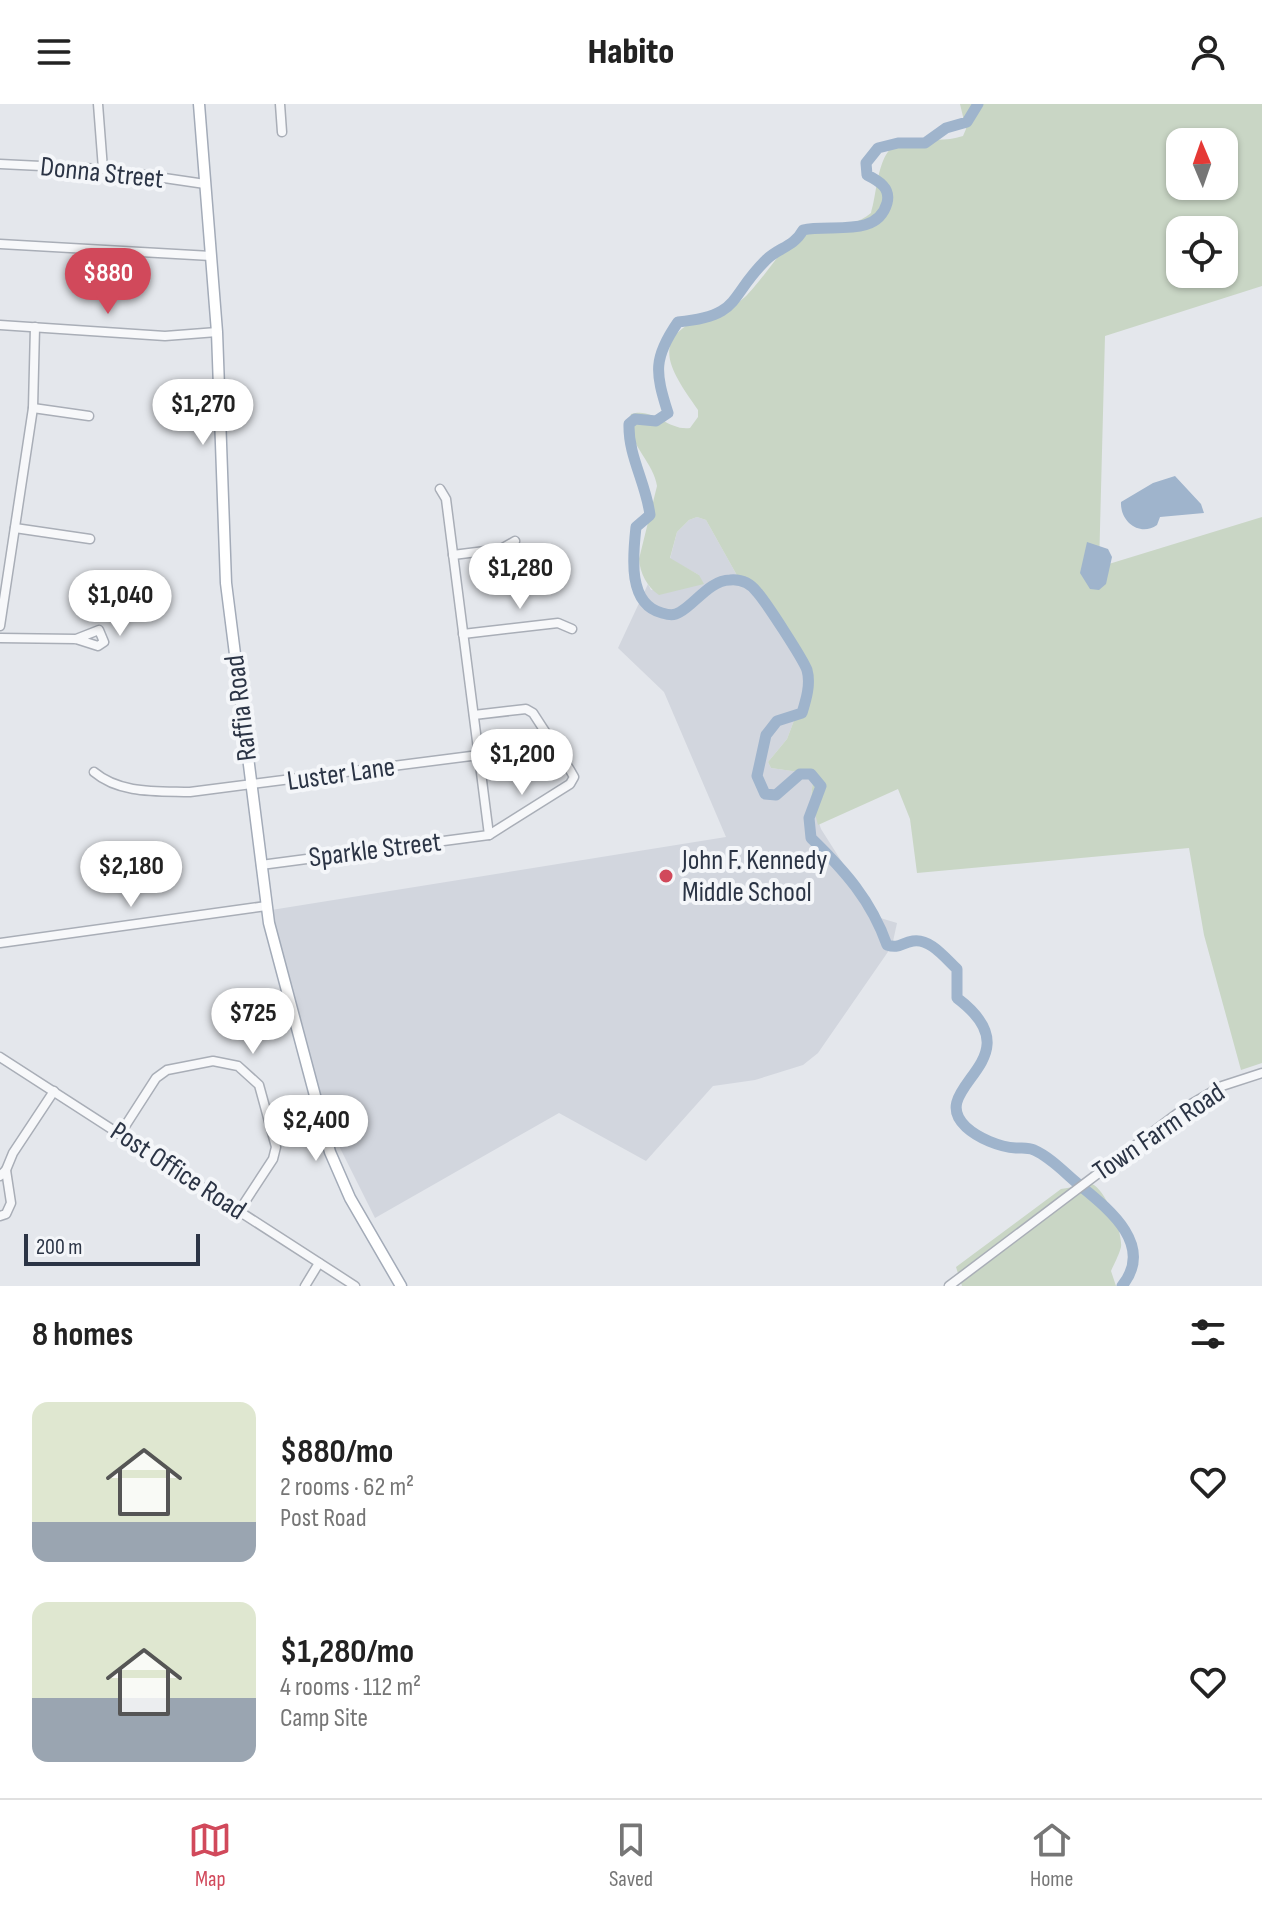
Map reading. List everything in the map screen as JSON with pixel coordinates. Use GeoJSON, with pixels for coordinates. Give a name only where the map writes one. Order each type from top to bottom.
{"type":"FeatureCollection","features":[{"type":"Feature","properties":{"kind":"main road","name":"Raffia Road"},"geometry":{"type":"LineString","coordinates":[[199,104],[217,332],[226,583],[266,906],[280,974],[330,1152],[350,1198],[401,1286]]}},
{"type":"Feature","properties":{"kind":"street"},"geometry":{"type":"LineString","coordinates":[[98,104],[103,169]]}},
{"type":"Feature","properties":{"kind":"street"},"geometry":{"type":"LineString","coordinates":[[280,104],[282,132]]}},
{"type":"Feature","properties":{"kind":"street","name":"Donna Street"},"geometry":{"type":"LineString","coordinates":[[0,164],[103,169],[205,184]]}},
{"type":"Feature","properties":{"kind":"street"},"geometry":{"type":"LineString","coordinates":[[0,244],[211,256]]}},
{"type":"Feature","properties":{"kind":"street"},"geometry":{"type":"LineString","coordinates":[[0,325],[165,336],[217,332]]}},
{"type":"Feature","properties":{"kind":"street"},"geometry":{"type":"LineString","coordinates":[[0,626],[33,408],[35,327]]}},
{"type":"Feature","properties":{"kind":"street"},"geometry":{"type":"LineString","coordinates":[[33,408],[89,416]]}},
{"type":"Feature","properties":{"kind":"street"},"geometry":{"type":"LineString","coordinates":[[440,489],[446,499],[489,835],[570,784],[574,777],[533,713],[526,709],[474,715]]}},
{"type":"Feature","properties":{"kind":"street"},"geometry":{"type":"LineString","coordinates":[[15,528],[90,539]]}},
{"type":"Feature","properties":{"kind":"street"},"geometry":{"type":"LineString","coordinates":[[453,555],[501,549],[515,541]]}},
{"type":"Feature","properties":{"kind":"street"},"geometry":{"type":"LineString","coordinates":[[463,634],[558,623],[572,629]]}},
{"type":"Feature","properties":{"kind":"street"},"geometry":{"type":"LineString","coordinates":[[0,638],[76,639]]}},
{"type":"Feature","properties":{"kind":"street","name":"Luster Lane"},"geometry":{"type":"LineString","coordinates":[[94,772],[108,784],[148,791],[190,792],[479,755]]}},
{"type":"Feature","properties":{"kind":"street","name":"Sparkle Street"},"geometry":{"type":"LineString","coordinates":[[261,865],[489,835]]}},
{"type":"Feature","properties":{"kind":"street"},"geometry":{"type":"LineString","coordinates":[[0,943],[266,906]]}},
{"type":"Feature","properties":{"kind":"street","name":"Post Office Road"},"geometry":{"type":"LineString","coordinates":[[0,1057],[355,1286]]}},
{"type":"Feature","properties":{"kind":"street"},"geometry":{"type":"LineString","coordinates":[[120,1134],[156,1078],[167,1070],[213,1061],[238,1066],[259,1085],[276,1147],[273,1159],[239,1211]]}},
{"type":"Feature","properties":{"kind":"street","name":"Town Farm Road"},"geometry":{"type":"LineString","coordinates":[[949,1286],[1199,1099],[1232,1082],[1262,1073]]}},
{"type":"Feature","properties":{"kind":"street"},"geometry":{"type":"LineString","coordinates":[[0,1216],[6,1214],[11,1203],[3,1173],[54,1091]]}},
{"type":"Feature","properties":{"kind":"street"},"geometry":{"type":"LineString","coordinates":[[305,1286],[319,1263]]}},
{"type":"Feature","properties":{"kind":"shaded area","name":"John F. Kennedy Middle School"},"geometry":{"type":"Polygon","coordinates":[[[697,517],[706,520],[739,579],[781,624],[797,648],[812,695],[808,704],[798,710],[787,739],[768,762],[771,768],[807,773],[813,779],[811,799],[821,829],[877,917],[897,923],[892,946],[818,1053],[803,1065],[755,1080],[713,1086],[646,1161],[559,1113],[375,1218],[326,1120],[265,911],[726,837],[664,692],[618,648],[648,584],[651,590],[699,575],[670,559],[677,532],[697,517]]]}},
{"type":"Feature","properties":{"kind":"green space"},"geometry":{"type":"Polygon","coordinates":[[[960,104],[1262,104],[1262,286],[1105,336],[1099,567],[1262,517],[1262,1063],[1241,1070],[1204,935],[1189,848],[917,873],[910,819],[898,789],[818,825],[811,799],[813,779],[806,773],[771,768],[768,762],[787,739],[798,710],[808,704],[812,695],[797,648],[781,624],[739,579],[706,520],[697,517],[689,520],[677,532],[670,558],[699,575],[704,584],[659,595],[648,584],[641,569],[639,559],[657,486],[651,468],[631,433],[631,414],[647,414],[682,428],[690,428],[698,417],[698,410],[673,369],[670,345],[676,334],[688,325],[741,301],[797,237],[806,232],[852,223],[871,213],[881,167],[892,147],[901,141],[913,139],[938,140],[963,136],[966,129],[960,104]]]}},
{"type":"Feature","properties":{"kind":"green space"},"geometry":{"type":"Polygon","coordinates":[[[1092,1184],[1107,1202],[1121,1240],[1111,1271],[1116,1286],[962,1286],[956,1267],[1061,1189],[1092,1184]]]}},
{"type":"Feature","properties":{"kind":"water"},"geometry":{"type":"Polygon","coordinates":[[[1175,476],[1201,504],[1204,513],[1160,517],[1157,525],[1151,528],[1132,526],[1124,516],[1121,502],[1153,483],[1175,476]]]}},
{"type":"Feature","properties":{"kind":"water"},"geometry":{"type":"Polygon","coordinates":[[[1087,542],[1108,549],[1112,557],[1106,584],[1099,590],[1090,589],[1080,573],[1087,542]]]}},
{"type":"Feature","properties":{"kind":"waterway"},"geometry":{"type":"LineString","coordinates":[[978,104],[967,122],[946,128],[925,143],[898,143],[878,148],[866,163],[867,175],[883,186],[888,198],[882,214],[873,221],[863,226],[803,230],[795,240],[765,261],[723,310],[678,322],[660,356],[659,376],[668,413],[656,421],[635,419],[629,424],[631,447],[650,515],[636,527],[635,577],[643,600],[662,613],[674,615],[709,588],[730,580],[748,584],[768,607],[807,670],[808,692],[802,713],[777,721],[766,735],[757,776],[765,794],[776,795],[800,774],[811,774],[821,786],[809,818],[811,838],[856,887],[887,945],[897,946],[913,941],[925,943],[957,969],[957,998],[979,1020],[987,1039],[985,1056],[958,1099],[957,1113],[966,1127],[983,1138],[1003,1146],[1032,1149],[1046,1157],[1113,1215],[1130,1241],[1133,1256],[1131,1270],[1122,1286]]}},
{"type":"Feature","properties":{"kind":"place","name":"John F. Kennedy Middle School"},"geometry":{"type":"Point","coordinates":[666,876]}}]}
